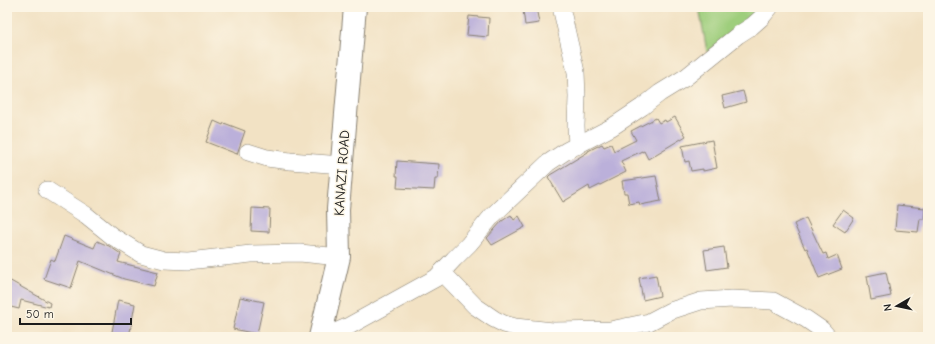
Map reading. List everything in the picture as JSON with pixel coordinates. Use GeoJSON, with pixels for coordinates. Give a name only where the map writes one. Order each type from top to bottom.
{"type":"FeatureCollection","features":[{"type":"Feature","properties":{"kind":"main road","name":"KANAZI ROAD"},"geometry":{"type":"LineString","coordinates":[[320,337],[339,257],[338,209],[355,7]]}},
{"type":"Feature","properties":{"kind":"street"},"geometry":{"type":"LineString","coordinates":[[561,7],[576,72],[577,146]]}},
{"type":"Feature","properties":{"kind":"street"},"geometry":{"type":"LineString","coordinates":[[324,337],[368,316],[436,278],[469,244],[492,216],[548,163],[566,151],[612,127],[660,93],[686,77],[738,35],[752,26],[770,7]]}},
{"type":"Feature","properties":{"kind":"street"},"geometry":{"type":"LineString","coordinates":[[248,152],[267,158],[342,165]]}},
{"type":"Feature","properties":{"kind":"street"},"geometry":{"type":"LineString","coordinates":[[47,190],[86,215],[112,236],[140,254],[164,260],[188,261],[250,254],[294,253],[339,257]]}},
{"type":"Feature","properties":{"kind":"street"},"geometry":{"type":"LineString","coordinates":[[442,272],[475,306],[494,319],[515,327],[553,331],[610,330],[650,322],[670,311],[701,301],[732,299],[773,301],[806,319],[822,330],[828,337]]}},
{"type":"Feature","properties":{"kind":"street"},"geometry":{"type":"LineString","coordinates":[[504,324],[520,337]]}},
{"type":"Feature","properties":{"kind":"green space"},"geometry":{"type":"Polygon","coordinates":[[[699,7],[764,7],[707,52],[699,7]]]}},
{"type":"Feature","properties":{"kind":"building"},"geometry":{"type":"Polygon","coordinates":[[[536,7],[539,23],[525,25],[523,10],[536,7]]]}},
{"type":"Feature","properties":{"kind":"building"},"geometry":{"type":"Polygon","coordinates":[[[469,16],[489,18],[488,37],[467,35],[469,16]]]}},
{"type":"Feature","properties":{"kind":"building"},"geometry":{"type":"Polygon","coordinates":[[[743,91],[746,102],[725,108],[722,96],[743,91]]]}},
{"type":"Feature","properties":{"kind":"building"},"geometry":{"type":"Polygon","coordinates":[[[675,117],[686,136],[648,159],[644,151],[642,151],[621,161],[626,172],[590,190],[589,186],[563,202],[548,177],[550,175],[602,144],[604,147],[611,144],[614,151],[636,140],[631,131],[656,118],[659,123],[665,120],[666,122],[675,117]]]}},
{"type":"Feature","properties":{"kind":"building"},"geometry":{"type":"Polygon","coordinates":[[[214,121],[245,131],[237,154],[206,142],[214,121]]]}},
{"type":"Feature","properties":{"kind":"building"},"geometry":{"type":"Polygon","coordinates":[[[712,140],[717,168],[703,171],[703,169],[691,171],[689,161],[685,162],[682,146],[712,140]]]}},
{"type":"Feature","properties":{"kind":"building"},"geometry":{"type":"Polygon","coordinates":[[[397,161],[439,164],[438,179],[435,179],[434,190],[397,188],[397,161]]]}},
{"type":"Feature","properties":{"kind":"building"},"geometry":{"type":"Polygon","coordinates":[[[656,176],[661,201],[640,205],[639,202],[629,204],[627,193],[624,193],[622,181],[656,176]]]}},
{"type":"Feature","properties":{"kind":"building"},"geometry":{"type":"Polygon","coordinates":[[[897,205],[925,208],[924,219],[920,219],[918,232],[895,230],[897,205]]]}},
{"type":"Feature","properties":{"kind":"building"},"geometry":{"type":"Polygon","coordinates":[[[252,208],[270,209],[269,232],[251,231],[252,208]]]}},
{"type":"Feature","properties":{"kind":"building"},"geometry":{"type":"Polygon","coordinates":[[[843,210],[854,218],[845,232],[833,224],[843,210]]]}},
{"type":"Feature","properties":{"kind":"building"},"geometry":{"type":"Polygon","coordinates":[[[511,215],[514,220],[519,216],[525,227],[492,245],[487,238],[502,221],[511,215]]]}},
{"type":"Feature","properties":{"kind":"building"},"geometry":{"type":"Polygon","coordinates":[[[806,218],[823,254],[826,253],[828,259],[837,255],[842,269],[819,278],[807,248],[805,249],[794,224],[806,218]]]}},
{"type":"Feature","properties":{"kind":"building"},"geometry":{"type":"Polygon","coordinates":[[[64,236],[94,248],[97,241],[109,246],[121,254],[118,262],[158,272],[154,286],[124,279],[80,261],[71,288],[44,279],[51,259],[55,261],[64,236]]]}},
{"type":"Feature","properties":{"kind":"building"},"geometry":{"type":"Polygon","coordinates":[[[724,247],[727,267],[707,270],[704,250],[724,247]]]}},
{"type":"Feature","properties":{"kind":"building"},"geometry":{"type":"Polygon","coordinates":[[[886,272],[891,296],[871,300],[867,276],[886,272]]]}},
{"type":"Feature","properties":{"kind":"building"},"geometry":{"type":"Polygon","coordinates":[[[656,275],[660,296],[643,300],[639,278],[656,275]]]}},
{"type":"Feature","properties":{"kind":"building"},"geometry":{"type":"Polygon","coordinates":[[[7,279],[50,303],[49,307],[21,300],[19,309],[7,306],[10,297],[7,296],[7,279]]]}},
{"type":"Feature","properties":{"kind":"building"},"geometry":{"type":"Polygon","coordinates":[[[240,297],[264,302],[257,334],[233,329],[240,297]]]}},
{"type":"Feature","properties":{"kind":"building"},"geometry":{"type":"Polygon","coordinates":[[[118,300],[135,304],[130,332],[127,337],[111,337],[118,300]]]}}]}
